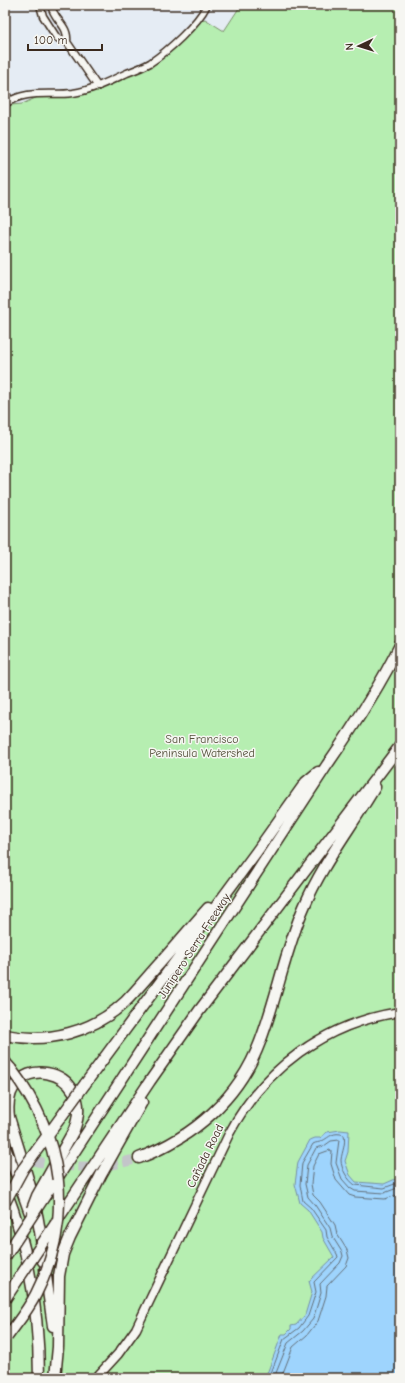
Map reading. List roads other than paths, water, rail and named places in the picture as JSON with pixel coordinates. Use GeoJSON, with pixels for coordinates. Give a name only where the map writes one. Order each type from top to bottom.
{"type":"FeatureCollection","features":[{"type":"Feature","properties":{"kind":"highway","name":"Junipero Serra Freeway"},"geometry":{"type":"LineString","coordinates":[[5,1257],[25,1227],[49,1183],[370,702],[400,645]]}},
{"type":"Feature","properties":{"kind":"highway"},"geometry":{"type":"LineString","coordinates":[[5,1300],[162,1063],[233,965],[397,750]]}},
{"type":"Feature","properties":{"kind":"highway"},"geometry":{"type":"LineString","coordinates":[[139,1158],[174,1142],[201,1123],[225,1100],[245,1073],[256,1053],[264,1032],[295,930],[310,892],[325,865],[397,750]]}},
{"type":"Feature","properties":{"kind":"highway"},"geometry":{"type":"LineString","coordinates":[[5,1035],[36,1038],[68,1034],[89,1026],[114,1011],[135,991],[221,894],[266,837],[306,782],[327,765]]}},
{"type":"Feature","properties":{"kind":"highway"},"geometry":{"type":"LineString","coordinates":[[5,1202],[23,1169],[249,863],[266,837]]}},
{"type":"Feature","properties":{"kind":"highway"},"geometry":{"type":"LineString","coordinates":[[55,1378],[58,1343],[59,1276],[63,1254],[97,1182],[139,1109],[162,1063]]}},
{"type":"Feature","properties":{"kind":"highway"},"geometry":{"type":"LineString","coordinates":[[6,1339],[30,1304],[44,1276],[54,1246],[58,1224],[59,1203],[57,1170],[48,1135],[33,1102],[8,1066]]}},
{"type":"Feature","properties":{"kind":"highway"},"geometry":{"type":"LineString","coordinates":[[49,1183],[74,1130],[78,1108],[72,1091],[62,1080],[49,1073],[37,1072],[26,1075],[15,1083],[9,1094],[7,1106],[32,1195],[42,1238],[43,1261],[53,1324],[55,1378]]}},
{"type":"Feature","properties":{"kind":"highway"},"geometry":{"type":"LineString","coordinates":[[5,1148],[27,1204],[43,1261]]}},
{"type":"Feature","properties":{"kind":"highway"},"geometry":{"type":"LineString","coordinates":[[5,1188],[19,1230],[30,1277],[37,1325],[39,1378]]}},
{"type":"Feature","properties":{"kind":"main road","name":"Cañada Road"},"geometry":{"type":"LineString","coordinates":[[97,1378],[126,1344],[139,1325],[229,1134],[244,1108],[262,1085],[294,1055],[320,1038],[376,1016],[400,1012]]}},
{"type":"Feature","properties":{"kind":"street"},"geometry":{"type":"LineString","coordinates":[[40,5],[43,16],[57,38],[67,42],[98,87]]}},
{"type":"Feature","properties":{"kind":"street"},"geometry":{"type":"LineString","coordinates":[[51,5],[54,14],[67,32],[67,42]]}},
{"type":"Feature","properties":{"kind":"street"},"geometry":{"type":"LineString","coordinates":[[5,93],[8,102],[25,95],[73,93],[98,87],[148,64],[157,58],[176,42],[201,15],[207,5]]}},
{"type":"Feature","properties":{"kind":"water"},"geometry":{"type":"Polygon","coordinates":[[[340,1130],[349,1131],[348,1152],[345,1161],[350,1175],[356,1182],[384,1184],[400,1177],[400,1378],[263,1378],[268,1371],[282,1334],[286,1334],[291,1329],[291,1326],[296,1325],[305,1315],[312,1292],[309,1281],[334,1257],[323,1238],[322,1232],[308,1210],[300,1203],[295,1184],[298,1162],[310,1140],[320,1138],[327,1132],[340,1130]]]}},
{"type":"Feature","properties":{"kind":"tunnel"},"geometry":{"type":"LineString","coordinates":[[5,1152],[39,1162],[72,1166],[105,1165],[139,1158]]}},
{"type":"Feature","properties":{"kind":"park label","name":"San Francisco Peninsula Watershed"},"geometry":{"type":"Point","coordinates":[202,746]}}]}
